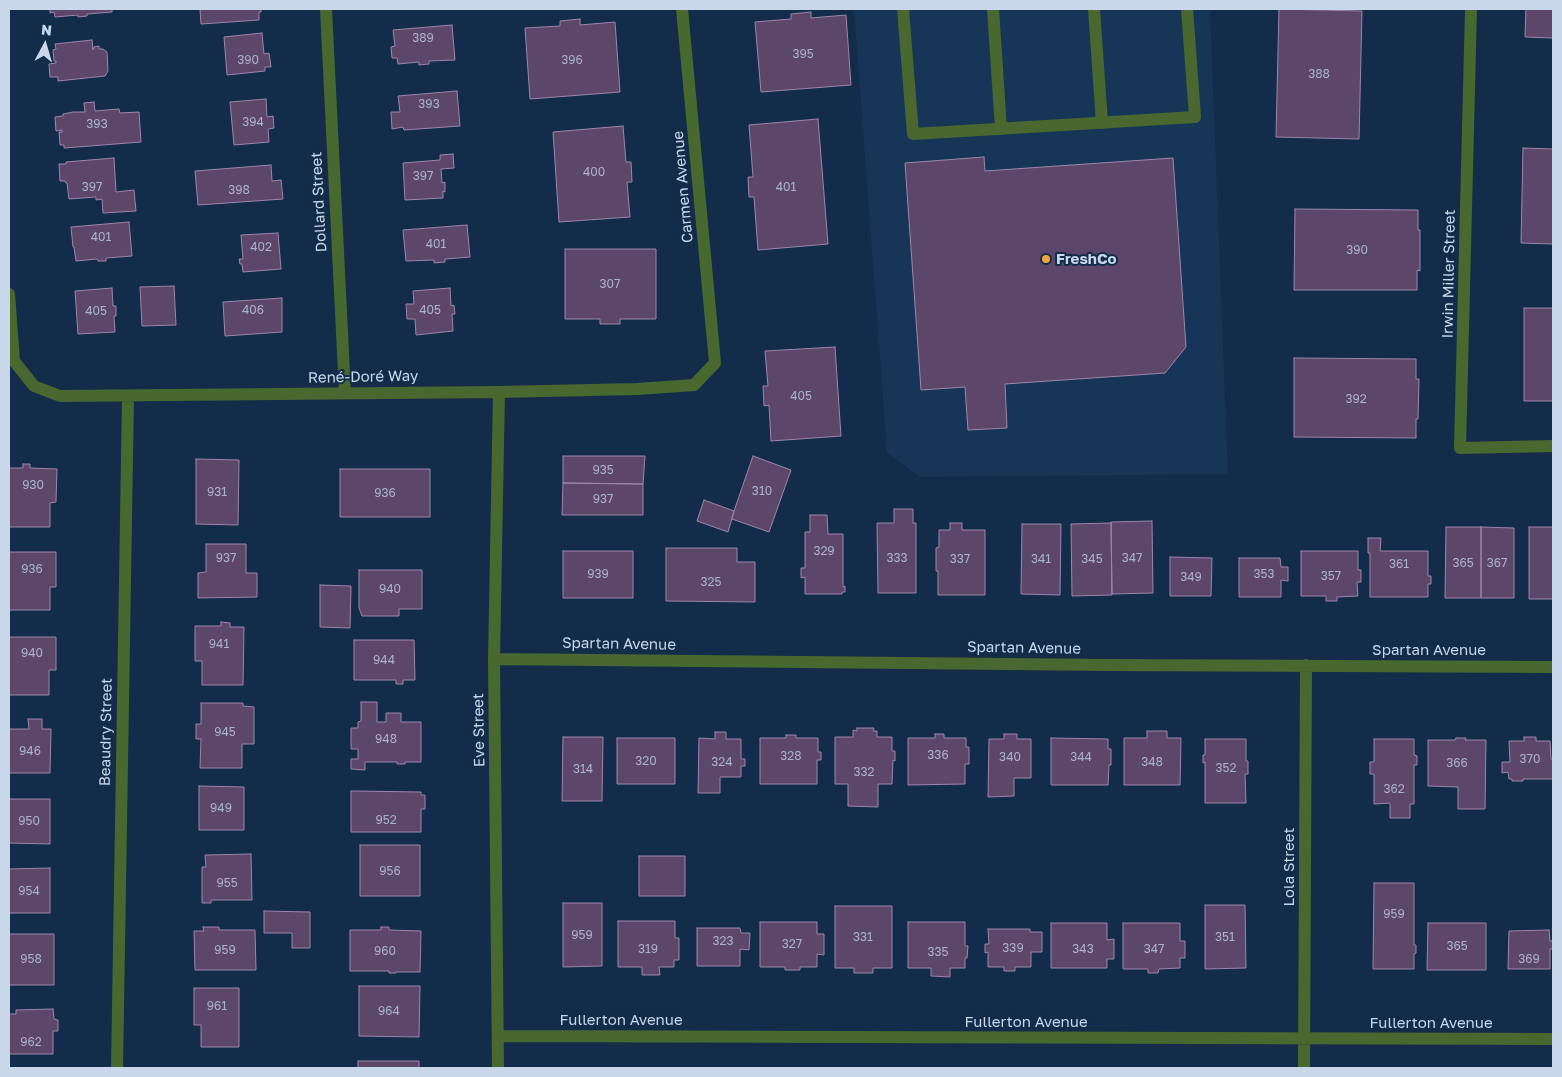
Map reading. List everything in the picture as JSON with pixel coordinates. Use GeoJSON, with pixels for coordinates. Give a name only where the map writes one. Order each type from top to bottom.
{"type":"FeatureCollection","features":[{"type":"Feature","properties":{"kind":"street","name":"Dollard Street"},"geometry":{"type":"LineString","coordinates":[[326,9],[345,393]]}},
{"type":"Feature","properties":{"kind":"street","name":"Carmen Avenue"},"geometry":{"type":"LineString","coordinates":[[682,9],[715,362]]}},
{"type":"Feature","properties":{"kind":"street"},"geometry":{"type":"LineString","coordinates":[[903,9],[913,134],[1195,117],[1187,9]]}},
{"type":"Feature","properties":{"kind":"street"},"geometry":{"type":"LineString","coordinates":[[993,9],[1001,129]]}},
{"type":"Feature","properties":{"kind":"street"},"geometry":{"type":"LineString","coordinates":[[1094,9],[1102,123]]}},
{"type":"Feature","properties":{"kind":"street","name":"Irwin Miller Street"},"geometry":{"type":"LineString","coordinates":[[1470,9],[1460,448],[1553,446]]}},
{"type":"Feature","properties":{"kind":"street","name":"René-Doré Way"},"geometry":{"type":"LineString","coordinates":[[9,294],[14,361],[34,386],[60,396],[128,397],[637,389],[694,386],[715,362]]}},
{"type":"Feature","properties":{"kind":"street","name":"Eve Street"},"geometry":{"type":"LineString","coordinates":[[498,1068],[494,659],[499,392]]}},
{"type":"Feature","properties":{"kind":"street","name":"Beaudry Street"},"geometry":{"type":"LineString","coordinates":[[117,1068],[128,397]]}},
{"type":"Feature","properties":{"kind":"street","name":"Spartan Avenue"},"geometry":{"type":"LineString","coordinates":[[494,659],[1553,667]]}},
{"type":"Feature","properties":{"kind":"street","name":"Lola Street"},"geometry":{"type":"LineString","coordinates":[[1304,1068],[1306,666]]}},
{"type":"Feature","properties":{"kind":"street","name":"Fullerton Avenue"},"geometry":{"type":"LineString","coordinates":[[499,1036],[1553,1039]]}},
{"type":"Feature","properties":{"kind":"shaded area"},"geometry":{"type":"Polygon","coordinates":[[[854,9],[1210,9],[1228,474],[920,477],[887,453],[854,9]]]}},
{"type":"Feature","properties":{"kind":"building"},"geometry":{"type":"Polygon","coordinates":[[[50,9],[112,9],[112,12],[87,14],[87,16],[78,17],[78,15],[55,17],[54,12],[50,13],[50,9]]]}},
{"type":"Feature","properties":{"kind":"building"},"geometry":{"type":"Polygon","coordinates":[[[200,9],[261,9],[261,12],[259,12],[259,20],[201,24],[200,9]]]}},
{"type":"Feature","properties":{"kind":"building"},"geometry":{"type":"Polygon","coordinates":[[[1279,9],[1362,11],[1359,139],[1276,137],[1279,9]]]}},
{"type":"Feature","properties":{"kind":"building"},"geometry":{"type":"Polygon","coordinates":[[[1526,9],[1553,9],[1553,38],[1525,37],[1526,9]]]}},
{"type":"Feature","properties":{"kind":"building"},"geometry":{"type":"Polygon","coordinates":[[[811,12],[811,18],[846,15],[851,85],[761,92],[755,22],[791,19],[791,14],[811,12]]]}},
{"type":"Feature","properties":{"kind":"building"},"geometry":{"type":"Polygon","coordinates":[[[580,19],[580,25],[615,22],[620,92],[530,99],[525,28],[560,26],[560,21],[580,19]]]}},
{"type":"Feature","properties":{"kind":"building"},"geometry":{"type":"Polygon","coordinates":[[[452,25],[455,60],[429,61],[429,64],[419,65],[419,62],[398,64],[397,58],[392,58],[391,47],[395,46],[393,30],[452,25]]]}},
{"type":"Feature","properties":{"kind":"building"},"geometry":{"type":"Polygon","coordinates":[[[262,33],[264,54],[269,53],[271,67],[265,67],[265,71],[227,75],[224,37],[262,33]]]}},
{"type":"Feature","properties":{"kind":"building"},"geometry":{"type":"Polygon","coordinates":[[[92,40],[93,50],[94,47],[99,46],[99,49],[107,52],[108,71],[105,76],[58,81],[58,77],[50,77],[49,64],[56,63],[53,50],[56,49],[55,44],[92,40]]]}},
{"type":"Feature","properties":{"kind":"building"},"geometry":{"type":"Polygon","coordinates":[[[457,91],[460,126],[404,130],[403,127],[392,129],[391,112],[400,112],[398,96],[457,91]]]}},
{"type":"Feature","properties":{"kind":"building"},"geometry":{"type":"Polygon","coordinates":[[[266,99],[267,117],[273,116],[274,128],[268,129],[269,142],[234,145],[230,102],[266,99]]]}},
{"type":"Feature","properties":{"kind":"building"},"geometry":{"type":"Polygon","coordinates":[[[94,102],[95,111],[119,109],[120,113],[139,112],[141,142],[64,148],[64,145],[60,145],[59,132],[62,132],[62,130],[56,131],[55,117],[73,112],[85,112],[84,103],[94,102]]]}},
{"type":"Feature","properties":{"kind":"building"},"geometry":{"type":"Polygon","coordinates":[[[818,119],[828,244],[758,250],[754,197],[749,197],[748,177],[753,177],[749,125],[818,119]]]}},
{"type":"Feature","properties":{"kind":"building"},"geometry":{"type":"Polygon","coordinates":[[[623,126],[626,162],[631,162],[632,182],[627,182],[630,217],[559,222],[553,132],[623,126]]]}},
{"type":"Feature","properties":{"kind":"building"},"geometry":{"type":"Polygon","coordinates":[[[1523,148],[1553,149],[1553,244],[1521,243],[1523,148]]]}},
{"type":"Feature","properties":{"kind":"building"},"geometry":{"type":"Polygon","coordinates":[[[453,154],[454,168],[441,169],[442,183],[445,182],[443,198],[405,200],[403,163],[440,160],[440,155],[453,154]]]}},
{"type":"Feature","properties":{"kind":"building","name":"FreshCo"},"geometry":{"type":"Polygon","coordinates":[[[984,157],[985,171],[1173,158],[1186,347],[1165,373],[1005,384],[1007,428],[968,430],[965,387],[921,390],[905,163],[984,157]]]}},
{"type":"Feature","properties":{"kind":"building"},"geometry":{"type":"Polygon","coordinates":[[[114,158],[116,192],[134,190],[136,211],[103,213],[102,199],[96,200],[96,197],[69,199],[67,183],[60,181],[59,164],[114,158]]]}},
{"type":"Feature","properties":{"kind":"building"},"geometry":{"type":"Polygon","coordinates":[[[271,165],[272,181],[281,180],[283,199],[198,205],[195,171],[271,165]]]}},
{"type":"Feature","properties":{"kind":"building"},"geometry":{"type":"Polygon","coordinates":[[[1295,209],[1418,210],[1420,271],[1417,270],[1417,290],[1294,290],[1295,209]]]}},
{"type":"Feature","properties":{"kind":"building"},"geometry":{"type":"Polygon","coordinates":[[[129,222],[132,256],[106,258],[106,261],[98,261],[97,259],[76,261],[71,227],[129,222]]]}},
{"type":"Feature","properties":{"kind":"building"},"geometry":{"type":"Polygon","coordinates":[[[467,225],[470,257],[445,259],[445,262],[434,263],[434,260],[406,261],[403,230],[467,225]]]}},
{"type":"Feature","properties":{"kind":"building"},"geometry":{"type":"Polygon","coordinates":[[[278,233],[281,269],[243,272],[239,259],[243,259],[241,235],[278,233]]]}},
{"type":"Feature","properties":{"kind":"building"},"geometry":{"type":"Polygon","coordinates":[[[565,249],[656,249],[656,319],[620,319],[620,324],[600,324],[600,319],[565,319],[565,249]]]}},
{"type":"Feature","properties":{"kind":"building"},"geometry":{"type":"Polygon","coordinates":[[[174,286],[176,325],[142,326],[140,287],[174,286]]]}},
{"type":"Feature","properties":{"kind":"building"},"geometry":{"type":"Polygon","coordinates":[[[112,288],[113,306],[116,306],[116,316],[114,316],[115,332],[78,334],[75,291],[112,288]]]}},
{"type":"Feature","properties":{"kind":"building"},"geometry":{"type":"Polygon","coordinates":[[[450,288],[451,306],[454,305],[455,314],[452,314],[453,331],[416,335],[415,319],[407,319],[406,304],[414,304],[413,291],[450,288]]]}},
{"type":"Feature","properties":{"kind":"building"},"geometry":{"type":"Polygon","coordinates":[[[282,298],[282,332],[225,336],[223,302],[282,298]]]}},
{"type":"Feature","properties":{"kind":"building"},"geometry":{"type":"Polygon","coordinates":[[[1524,308],[1553,308],[1553,401],[1524,401],[1524,308]]]}},
{"type":"Feature","properties":{"kind":"building"},"geometry":{"type":"Polygon","coordinates":[[[835,347],[841,436],[771,441],[769,405],[764,406],[763,386],[768,386],[765,351],[835,347]]]}},
{"type":"Feature","properties":{"kind":"building"},"geometry":{"type":"Polygon","coordinates":[[[1294,358],[1416,359],[1416,379],[1419,379],[1416,438],[1294,437],[1294,358]]]}},
{"type":"Feature","properties":{"kind":"building"},"geometry":{"type":"Polygon","coordinates":[[[563,456],[645,456],[643,484],[563,483],[563,456]]]}},
{"type":"Feature","properties":{"kind":"building"},"geometry":{"type":"Polygon","coordinates":[[[753,456],[791,470],[769,532],[732,519],[753,456]]]}},
{"type":"Feature","properties":{"kind":"building"},"geometry":{"type":"Polygon","coordinates":[[[196,459],[239,460],[238,525],[196,524],[196,459]]]}},
{"type":"Feature","properties":{"kind":"building"},"geometry":{"type":"Polygon","coordinates":[[[23,464],[30,464],[30,468],[57,469],[56,502],[50,503],[50,527],[9,527],[9,468],[23,468],[23,464]]]}},
{"type":"Feature","properties":{"kind":"building"},"geometry":{"type":"Polygon","coordinates":[[[340,469],[430,469],[430,517],[340,517],[340,469]]]}},
{"type":"Feature","properties":{"kind":"building"},"geometry":{"type":"Polygon","coordinates":[[[563,483],[643,484],[643,515],[562,515],[563,483]]]}},
{"type":"Feature","properties":{"kind":"building"},"geometry":{"type":"Polygon","coordinates":[[[704,500],[734,511],[728,532],[697,521],[704,500]]]}},
{"type":"Feature","properties":{"kind":"building"},"geometry":{"type":"Polygon","coordinates":[[[894,509],[913,509],[913,523],[916,523],[916,593],[878,593],[877,523],[894,523],[894,509]]]}},
{"type":"Feature","properties":{"kind":"building"},"geometry":{"type":"Polygon","coordinates":[[[810,515],[827,515],[828,534],[843,534],[843,587],[845,586],[845,592],[842,592],[842,594],[805,594],[805,577],[801,578],[801,568],[805,568],[805,532],[810,532],[810,515]]]}},
{"type":"Feature","properties":{"kind":"building"},"geometry":{"type":"Polygon","coordinates":[[[1152,521],[1153,593],[1112,594],[1111,522],[1152,521]]]}},
{"type":"Feature","properties":{"kind":"building"},"geometry":{"type":"Polygon","coordinates":[[[950,523],[962,523],[962,530],[985,530],[985,595],[938,595],[936,548],[939,547],[939,530],[950,530],[950,523]]]}},
{"type":"Feature","properties":{"kind":"building"},"geometry":{"type":"Polygon","coordinates":[[[1111,523],[1112,595],[1072,596],[1071,524],[1111,523]]]}},
{"type":"Feature","properties":{"kind":"building"},"geometry":{"type":"Polygon","coordinates":[[[1022,524],[1061,524],[1060,595],[1021,594],[1022,524]]]}},
{"type":"Feature","properties":{"kind":"building"},"geometry":{"type":"Polygon","coordinates":[[[1446,527],[1481,527],[1481,598],[1445,598],[1446,527]]]}},
{"type":"Feature","properties":{"kind":"building"},"geometry":{"type":"Polygon","coordinates":[[[1481,527],[1514,528],[1514,598],[1481,598],[1481,527]]]}},
{"type":"Feature","properties":{"kind":"building"},"geometry":{"type":"Polygon","coordinates":[[[1529,527],[1553,527],[1553,599],[1529,599],[1529,527]]]}},
{"type":"Feature","properties":{"kind":"building"},"geometry":{"type":"Polygon","coordinates":[[[1368,538],[1381,538],[1380,551],[1428,551],[1428,576],[1431,576],[1431,584],[1428,584],[1428,597],[1370,597],[1368,538]]]}},
{"type":"Feature","properties":{"kind":"building"},"geometry":{"type":"Polygon","coordinates":[[[206,544],[246,544],[246,573],[257,573],[257,597],[198,598],[198,573],[206,572],[206,544]]]}},
{"type":"Feature","properties":{"kind":"building"},"geometry":{"type":"Polygon","coordinates":[[[666,548],[737,548],[737,562],[755,562],[755,602],[666,601],[666,548]]]}},
{"type":"Feature","properties":{"kind":"building"},"geometry":{"type":"Polygon","coordinates":[[[563,551],[633,551],[633,598],[563,598],[563,551]]]}},
{"type":"Feature","properties":{"kind":"building"},"geometry":{"type":"Polygon","coordinates":[[[1301,551],[1358,551],[1358,570],[1361,570],[1361,582],[1357,582],[1358,596],[1337,597],[1337,601],[1326,601],[1326,596],[1301,596],[1301,551]]]}},
{"type":"Feature","properties":{"kind":"building"},"geometry":{"type":"Polygon","coordinates":[[[9,552],[56,552],[56,587],[50,587],[50,610],[10,610],[9,614],[9,552]]]}},
{"type":"Feature","properties":{"kind":"building"},"geometry":{"type":"Polygon","coordinates":[[[1170,557],[1212,558],[1211,596],[1170,596],[1170,557]]]}},
{"type":"Feature","properties":{"kind":"building"},"geometry":{"type":"Polygon","coordinates":[[[1239,558],[1280,558],[1281,567],[1288,567],[1288,581],[1281,580],[1281,597],[1239,597],[1239,558]]]}},
{"type":"Feature","properties":{"kind":"building"},"geometry":{"type":"Polygon","coordinates":[[[359,570],[422,570],[422,609],[399,609],[399,616],[362,616],[359,608],[359,570]]]}},
{"type":"Feature","properties":{"kind":"building"},"geometry":{"type":"Polygon","coordinates":[[[320,585],[351,586],[350,628],[320,627],[320,585]]]}},
{"type":"Feature","properties":{"kind":"building"},"geometry":{"type":"Polygon","coordinates":[[[221,622],[230,623],[230,627],[244,627],[243,685],[202,685],[202,661],[195,661],[195,626],[221,626],[221,622]]]}},
{"type":"Feature","properties":{"kind":"building"},"geometry":{"type":"Polygon","coordinates":[[[9,637],[56,637],[56,670],[49,670],[49,695],[9,695],[9,637]]]}},
{"type":"Feature","properties":{"kind":"building"},"geometry":{"type":"Polygon","coordinates":[[[354,640],[414,640],[415,680],[403,680],[403,684],[396,684],[396,680],[354,680],[354,640]]]}},
{"type":"Feature","properties":{"kind":"building"},"geometry":{"type":"Polygon","coordinates":[[[361,702],[377,702],[377,722],[386,722],[386,713],[401,713],[401,722],[421,722],[421,762],[397,764],[397,762],[365,762],[365,770],[351,769],[351,759],[358,759],[358,749],[351,749],[351,728],[358,728],[358,722],[361,721],[361,702]]]}},
{"type":"Feature","properties":{"kind":"building"},"geometry":{"type":"Polygon","coordinates":[[[201,703],[243,703],[243,706],[254,707],[254,744],[242,744],[242,768],[200,768],[201,739],[196,739],[196,724],[201,724],[201,703]]]}},
{"type":"Feature","properties":{"kind":"building"},"geometry":{"type":"Polygon","coordinates":[[[28,719],[42,719],[42,729],[51,729],[50,773],[9,773],[9,729],[29,729],[28,719]]]}},
{"type":"Feature","properties":{"kind":"building"},"geometry":{"type":"Polygon","coordinates":[[[857,728],[874,728],[873,731],[877,731],[877,737],[892,737],[892,751],[895,751],[895,761],[893,760],[892,784],[878,784],[878,807],[848,806],[848,784],[835,784],[835,737],[853,737],[853,730],[857,731],[857,728]]]}},
{"type":"Feature","properties":{"kind":"building"},"geometry":{"type":"Polygon","coordinates":[[[1147,731],[1167,731],[1167,738],[1181,738],[1180,785],[1124,785],[1124,738],[1147,738],[1147,731]]]}},
{"type":"Feature","properties":{"kind":"building"},"geometry":{"type":"Polygon","coordinates":[[[715,732],[726,732],[726,739],[741,739],[741,759],[745,759],[745,766],[741,766],[741,777],[720,777],[720,793],[698,793],[699,738],[715,739],[715,732]]]}},
{"type":"Feature","properties":{"kind":"building"},"geometry":{"type":"Polygon","coordinates":[[[935,734],[944,734],[944,738],[966,738],[966,747],[969,747],[969,764],[965,764],[965,784],[908,785],[908,738],[935,738],[935,734]]]}},
{"type":"Feature","properties":{"kind":"building"},"geometry":{"type":"Polygon","coordinates":[[[1004,734],[1017,734],[1017,739],[1031,739],[1031,778],[1014,778],[1014,796],[988,797],[989,739],[1004,739],[1004,734]]]}},
{"type":"Feature","properties":{"kind":"building"},"geometry":{"type":"Polygon","coordinates":[[[786,735],[796,735],[796,738],[818,738],[818,752],[821,752],[821,760],[817,760],[817,784],[760,784],[760,738],[786,738],[786,735]]]}},
{"type":"Feature","properties":{"kind":"building"},"geometry":{"type":"Polygon","coordinates":[[[563,737],[603,737],[602,801],[562,801],[563,737]]]}},
{"type":"Feature","properties":{"kind":"building"},"geometry":{"type":"Polygon","coordinates":[[[1524,737],[1536,737],[1536,741],[1550,741],[1551,759],[1553,759],[1553,779],[1512,781],[1512,779],[1509,779],[1508,772],[1502,773],[1502,762],[1510,762],[1509,741],[1524,741],[1524,737]]]}},
{"type":"Feature","properties":{"kind":"building"},"geometry":{"type":"Polygon","coordinates":[[[617,738],[675,738],[675,784],[617,784],[617,738]]]}},
{"type":"Feature","properties":{"kind":"building"},"geometry":{"type":"Polygon","coordinates":[[[1051,738],[1108,739],[1108,749],[1111,749],[1111,765],[1109,765],[1108,785],[1051,785],[1051,738]]]}},
{"type":"Feature","properties":{"kind":"building"},"geometry":{"type":"Polygon","coordinates":[[[1456,738],[1486,740],[1485,809],[1458,809],[1458,787],[1428,786],[1428,740],[1455,740],[1456,738]]]}},
{"type":"Feature","properties":{"kind":"building"},"geometry":{"type":"Polygon","coordinates":[[[1205,739],[1246,739],[1248,774],[1245,774],[1246,803],[1205,803],[1205,762],[1203,763],[1203,755],[1205,755],[1205,739]]]}},
{"type":"Feature","properties":{"kind":"building"},"geometry":{"type":"Polygon","coordinates":[[[1374,739],[1414,739],[1414,755],[1417,756],[1417,765],[1414,765],[1414,804],[1410,804],[1410,818],[1390,818],[1390,803],[1374,804],[1374,774],[1370,774],[1370,762],[1374,762],[1374,739]]]}},
{"type":"Feature","properties":{"kind":"building"},"geometry":{"type":"Polygon","coordinates":[[[199,786],[244,787],[244,830],[199,830],[199,786]]]}},
{"type":"Feature","properties":{"kind":"building"},"geometry":{"type":"Polygon","coordinates":[[[351,791],[421,792],[421,795],[425,795],[425,809],[421,809],[421,832],[351,832],[351,791]]]}},
{"type":"Feature","properties":{"kind":"building"},"geometry":{"type":"Polygon","coordinates":[[[9,799],[50,799],[50,844],[9,843],[9,799]]]}},
{"type":"Feature","properties":{"kind":"building"},"geometry":{"type":"Polygon","coordinates":[[[360,845],[420,845],[420,896],[360,896],[360,845]]]}},
{"type":"Feature","properties":{"kind":"building"},"geometry":{"type":"Polygon","coordinates":[[[251,854],[252,900],[211,900],[211,903],[202,903],[202,867],[206,867],[205,855],[251,854]]]}},
{"type":"Feature","properties":{"kind":"building"},"geometry":{"type":"Polygon","coordinates":[[[639,856],[685,856],[685,896],[639,896],[639,856]]]}},
{"type":"Feature","properties":{"kind":"building"},"geometry":{"type":"Polygon","coordinates":[[[50,868],[50,913],[9,913],[9,869],[50,868]]]}},
{"type":"Feature","properties":{"kind":"building"},"geometry":{"type":"Polygon","coordinates":[[[1374,883],[1414,883],[1414,945],[1416,945],[1416,953],[1414,954],[1414,969],[1373,969],[1374,883]]]}},
{"type":"Feature","properties":{"kind":"building"},"geometry":{"type":"Polygon","coordinates":[[[563,903],[602,903],[602,966],[563,967],[563,903]]]}},
{"type":"Feature","properties":{"kind":"building"},"geometry":{"type":"Polygon","coordinates":[[[1205,905],[1245,905],[1246,968],[1205,969],[1205,905]]]}},
{"type":"Feature","properties":{"kind":"building"},"geometry":{"type":"Polygon","coordinates":[[[835,906],[892,906],[892,968],[873,968],[873,973],[854,973],[854,968],[835,968],[835,906]]]}},
{"type":"Feature","properties":{"kind":"building"},"geometry":{"type":"Polygon","coordinates":[[[264,911],[310,912],[310,948],[292,948],[292,933],[264,933],[264,911]]]}},
{"type":"Feature","properties":{"kind":"building"},"geometry":{"type":"Polygon","coordinates":[[[618,921],[675,921],[675,938],[679,938],[679,960],[674,960],[674,967],[659,967],[660,975],[642,975],[642,967],[618,967],[618,921]]]}},
{"type":"Feature","properties":{"kind":"building"},"geometry":{"type":"Polygon","coordinates":[[[760,922],[817,922],[817,934],[824,934],[824,955],[817,954],[817,967],[800,967],[800,970],[785,970],[785,967],[760,967],[760,922]]]}},
{"type":"Feature","properties":{"kind":"building"},"geometry":{"type":"Polygon","coordinates":[[[908,922],[965,922],[965,946],[968,946],[965,968],[950,968],[950,977],[931,976],[931,968],[908,968],[908,922]]]}},
{"type":"Feature","properties":{"kind":"building"},"geometry":{"type":"Polygon","coordinates":[[[1051,923],[1107,923],[1107,940],[1114,939],[1114,959],[1107,959],[1107,968],[1051,968],[1051,923]]]}},
{"type":"Feature","properties":{"kind":"building"},"geometry":{"type":"Polygon","coordinates":[[[1123,923],[1180,923],[1180,941],[1185,941],[1185,958],[1180,958],[1180,968],[1159,969],[1158,973],[1148,973],[1148,969],[1123,969],[1123,923]]]}},
{"type":"Feature","properties":{"kind":"building"},"geometry":{"type":"Polygon","coordinates":[[[1428,923],[1486,923],[1486,970],[1427,970],[1428,923]]]}},
{"type":"Feature","properties":{"kind":"building"},"geometry":{"type":"Polygon","coordinates":[[[203,927],[219,927],[219,930],[255,930],[256,970],[195,970],[194,931],[204,931],[203,927]]]}},
{"type":"Feature","properties":{"kind":"building"},"geometry":{"type":"Polygon","coordinates":[[[381,927],[389,927],[389,930],[421,931],[420,972],[350,971],[350,930],[381,930],[381,927]]]}},
{"type":"Feature","properties":{"kind":"building"},"geometry":{"type":"Polygon","coordinates":[[[697,928],[740,928],[741,933],[750,933],[749,950],[740,949],[740,966],[697,966],[697,928]]]}},
{"type":"Feature","properties":{"kind":"building"},"geometry":{"type":"Polygon","coordinates":[[[988,929],[1030,929],[1030,932],[1042,932],[1042,952],[1031,952],[1031,967],[1015,967],[1015,971],[1004,971],[1004,967],[988,967],[988,952],[985,953],[985,944],[989,944],[988,929]]]}},
{"type":"Feature","properties":{"kind":"building"},"geometry":{"type":"Polygon","coordinates":[[[1549,930],[1550,941],[1553,941],[1553,949],[1550,949],[1550,969],[1508,969],[1509,931],[1549,930]]]}},
{"type":"Feature","properties":{"kind":"building"},"geometry":{"type":"Polygon","coordinates":[[[9,934],[54,934],[54,985],[9,985],[9,934]]]}},
{"type":"Feature","properties":{"kind":"building"},"geometry":{"type":"Polygon","coordinates":[[[359,986],[420,986],[419,1037],[359,1036],[359,986]]]}},
{"type":"Feature","properties":{"kind":"building"},"geometry":{"type":"Polygon","coordinates":[[[194,988],[239,988],[239,1047],[201,1047],[201,1025],[194,1025],[194,988]]]}},
{"type":"Feature","properties":{"kind":"building"},"geometry":{"type":"Polygon","coordinates":[[[53,1009],[54,1019],[58,1020],[58,1031],[53,1031],[53,1054],[9,1054],[9,1014],[16,1014],[16,1010],[53,1009]]]}},
{"type":"Feature","properties":{"kind":"building"},"geometry":{"type":"Polygon","coordinates":[[[358,1061],[419,1061],[419,1068],[358,1068],[358,1061]]]}},
{"type":"Feature","properties":{"kind":"place","name":"FreshCo"},"geometry":{"type":"Point","coordinates":[1046,259]}}]}
